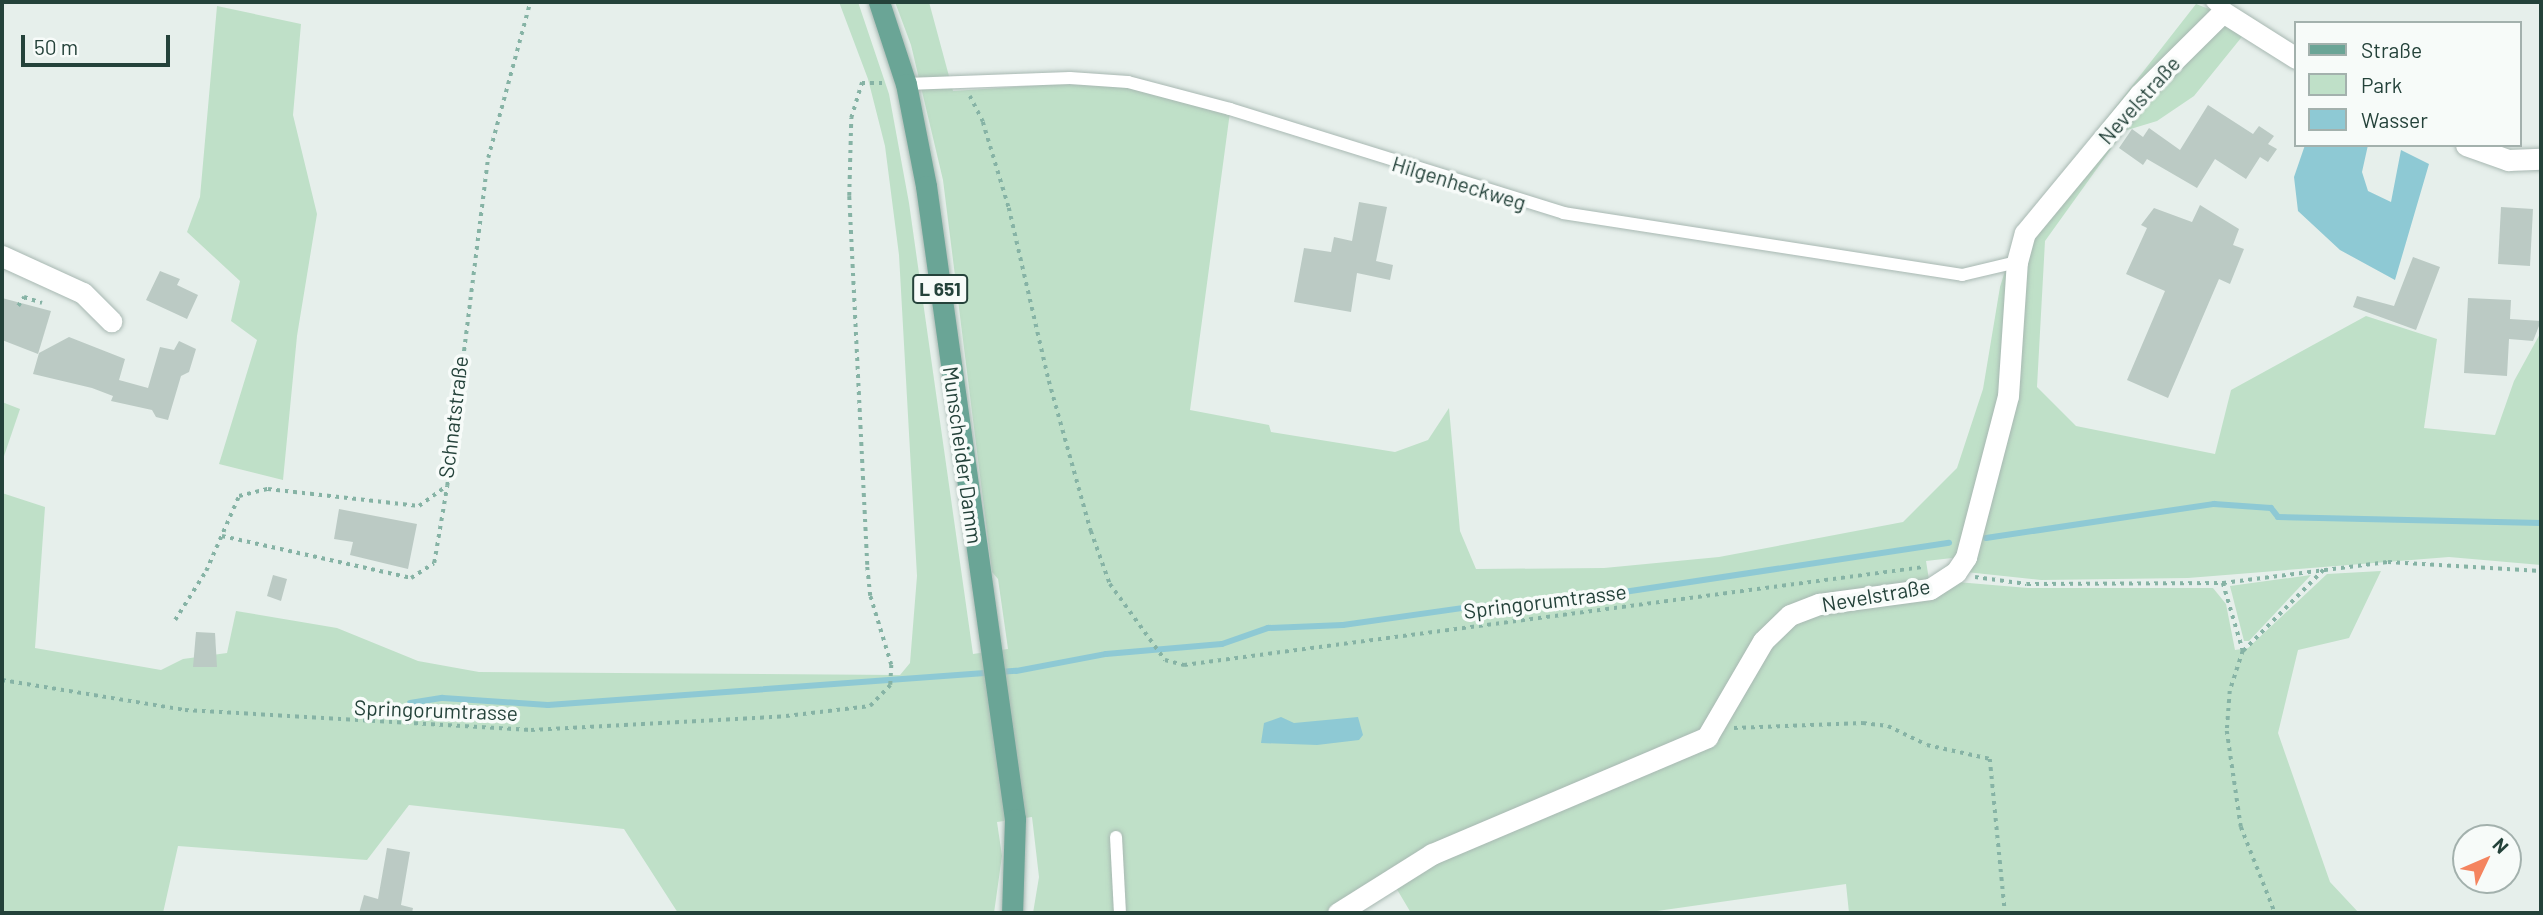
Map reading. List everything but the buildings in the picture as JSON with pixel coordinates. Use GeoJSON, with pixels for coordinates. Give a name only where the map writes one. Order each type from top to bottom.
{"type":"FeatureCollection","features":[{"type":"Feature","properties":{"kind":"main road","name":"Munscheider Damm"},"geometry":{"type":"LineString","coordinates":[[879,2],[906,84],[926,186],[1015,819],[1012,913]]}},
{"type":"Feature","properties":{"kind":"street","name":"Nevelstraße"},"geometry":{"type":"LineString","coordinates":[[1338,913],[1432,854],[1700,740],[1716,727],[1763,641],[1790,615],[1818,604],[1930,589],[1955,572],[1966,557],[2008,396],[2017,262],[2025,233],[2139,95],[2217,7],[2294,57]]}},
{"type":"Feature","properties":{"kind":"street"},"geometry":{"type":"LineString","coordinates":[[2472,147],[2508,160],[2541,159]]}},
{"type":"Feature","properties":{"kind":"street"},"geometry":{"type":"LineString","coordinates":[[2,256],[83,293],[111,321]]}},
{"type":"Feature","properties":{"kind":"lane","name":"Hilgenheckweg"},"geometry":{"type":"LineString","coordinates":[[906,84],[1092,79],[1162,89],[1487,193],[1620,224],[1962,275],[2017,262]]}},
{"type":"Feature","properties":{"kind":"lane"},"geometry":{"type":"LineString","coordinates":[[1116,838],[1119,913]]}},
{"type":"Feature","properties":{"kind":"path","name":"Schnatstraße"},"geometry":{"type":"LineString","coordinates":[[175,620],[206,571],[239,496],[268,489],[419,506],[447,486],[488,158],[530,2]]}},
{"type":"Feature","properties":{"kind":"path","name":"Springorumtrasse"},"geometry":{"type":"LineString","coordinates":[[962,82],[983,122],[1002,183],[1068,457],[1110,584],[1165,660],[1184,665],[1910,568]]}},
{"type":"Feature","properties":{"kind":"path","name":"Springorumtrasse"},"geometry":{"type":"LineString","coordinates":[[2,680],[197,712],[531,730],[786,716],[870,706],[890,685],[891,665],[870,596],[867,565],[849,196],[851,118],[862,83]]}},
{"type":"Feature","properties":{"kind":"path"},"geometry":{"type":"LineString","coordinates":[[18,306],[24,297],[42,303]]}},
{"type":"Feature","properties":{"kind":"path"},"geometry":{"type":"LineString","coordinates":[[222,536],[411,578],[434,563],[447,486]]}},
{"type":"Feature","properties":{"kind":"path"},"geometry":{"type":"LineString","coordinates":[[1955,572],[2026,584],[2223,583],[2388,562],[2541,571]]}},
{"type":"Feature","properties":{"kind":"path"},"geometry":{"type":"LineString","coordinates":[[2275,913],[2241,827],[2227,731],[2230,691],[2243,651],[2325,568]]}},
{"type":"Feature","properties":{"kind":"path"},"geometry":{"type":"LineString","coordinates":[[2223,583],[2243,651]]}},
{"type":"Feature","properties":{"kind":"path"},"geometry":{"type":"LineString","coordinates":[[1716,727],[1771,730],[1817,722],[1863,723],[1888,726],[1927,745],[1990,759],[2005,913]]}},
{"type":"Feature","properties":{"kind":"green space"},"geometry":{"type":"Polygon","coordinates":[[[839,2],[858,2],[889,94],[909,203],[973,654],[1008,649],[998,579],[992,572],[943,180],[911,45],[895,2],[929,2],[953,91],[1058,84],[1127,87],[1230,112],[1190,410],[1269,425],[1271,432],[1395,452],[1428,440],[1449,408],[1460,531],[1476,569],[1604,568],[1719,557],[1903,522],[1957,468],[1983,389],[2000,287],[2017,233],[2196,4],[2222,14],[2245,33],[2194,96],[2157,121],[2124,131],[2045,241],[2037,387],[2076,426],[2215,454],[2231,390],[2366,316],[2437,339],[2424,428],[2495,435],[2514,381],[2541,332],[2541,565],[2449,557],[2188,578],[2041,580],[1966,572],[1952,558],[1926,561],[1931,592],[1957,582],[2028,588],[2213,588],[2226,604],[2235,650],[2248,648],[2327,574],[2381,571],[2349,638],[2298,650],[2278,733],[2330,882],[2359,913],[1849,913],[1846,884],[1643,913],[1411,913],[1395,886],[1433,858],[1645,766],[1713,742],[1724,731],[1727,715],[1771,634],[1761,636],[1703,736],[1429,849],[1330,913],[1033,913],[1039,877],[1032,817],[997,822],[1002,856],[994,913],[678,913],[624,829],[409,805],[367,860],[178,846],[163,913],[2,913],[2,493],[45,507],[35,648],[161,670],[183,659],[227,653],[236,611],[337,628],[418,661],[479,672],[900,675],[910,663],[917,576],[899,255],[885,146],[868,79],[839,2]]]}},
{"type":"Feature","properties":{"kind":"green space"},"geometry":{"type":"Polygon","coordinates":[[[217,6],[301,24],[293,115],[317,214],[297,336],[283,480],[219,464],[257,340],[231,321],[240,281],[187,232],[200,197],[217,6]]]}},
{"type":"Feature","properties":{"kind":"green space"},"geometry":{"type":"Polygon","coordinates":[[[2,402],[20,409],[2,462],[2,402]]]}},
{"type":"Feature","properties":{"kind":"green space"},"geometry":{"type":"Polygon","coordinates":[[[2311,575],[2249,641],[2244,641],[2230,586],[2311,575]]]}},
{"type":"Feature","properties":{"kind":"water"},"geometry":{"type":"Polygon","coordinates":[[[2304,147],[2368,147],[2362,172],[2368,191],[2391,202],[2401,150],[2429,164],[2395,280],[2340,250],[2298,211],[2294,177],[2304,147]]]}},
{"type":"Feature","properties":{"kind":"water"},"geometry":{"type":"Polygon","coordinates":[[[1281,717],[1294,723],[1358,717],[1363,735],[1359,740],[1317,745],[1261,743],[1264,723],[1281,717]]]}},
{"type":"Feature","properties":{"kind":"waterway"},"geometry":{"type":"LineString","coordinates":[[1986,538],[2214,504],[2271,508],[2278,517],[2541,523]]}},
{"type":"Feature","properties":{"kind":"waterway"},"geometry":{"type":"LineString","coordinates":[[410,703],[443,698],[548,705],[1016,671],[1106,654],[1222,644],[1268,628],[1343,625],[1469,607],[1559,601],[1564,597],[1604,595],[1949,543]]}}]}
